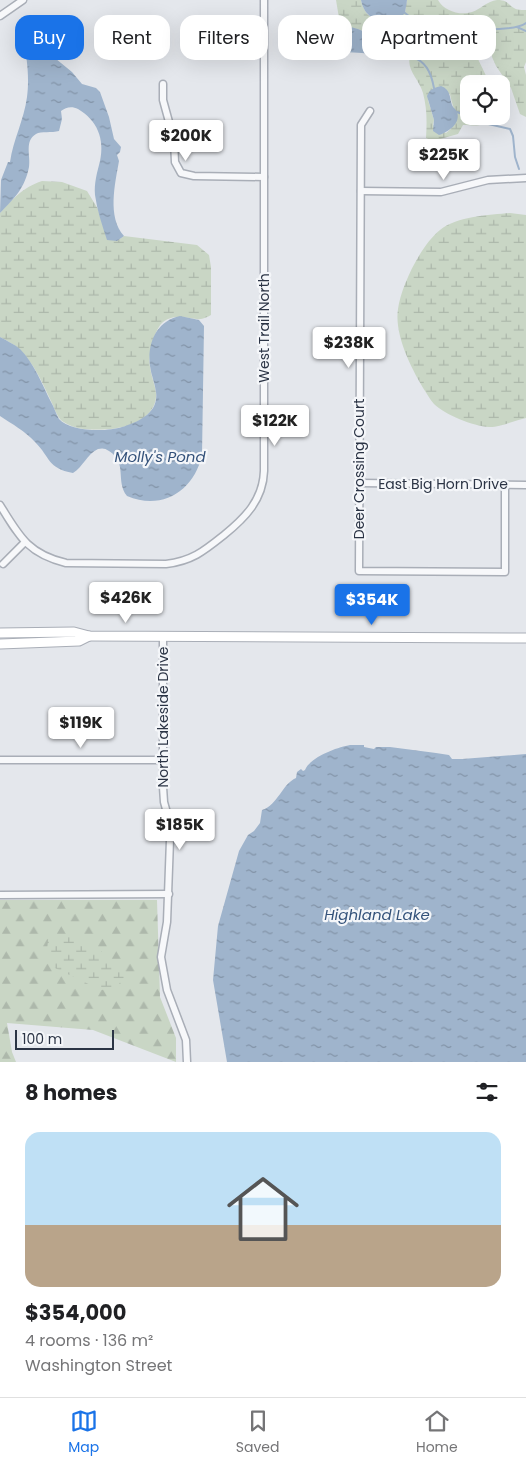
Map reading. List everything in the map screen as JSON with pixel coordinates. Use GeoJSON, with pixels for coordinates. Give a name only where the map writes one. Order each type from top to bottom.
{"type":"FeatureCollection","features":[{"type":"Feature","properties":{"kind":"main road"},"geometry":{"type":"LineString","coordinates":[[0,634],[74,632],[89,636],[526,638]]}},
{"type":"Feature","properties":{"kind":"main road"},"geometry":{"type":"LineString","coordinates":[[0,644],[79,641],[89,636]]}},
{"type":"Feature","properties":{"kind":"street"},"geometry":{"type":"LineString","coordinates":[[0,16],[22,0]]}},
{"type":"Feature","properties":{"kind":"street","name":"West Trail North"},"geometry":{"type":"LineString","coordinates":[[0,504],[24,542],[41,555],[66,563],[180,562],[203,552],[240,522],[256,503],[264,483],[264,0]]}},
{"type":"Feature","properties":{"kind":"street"},"geometry":{"type":"LineString","coordinates":[[163,84],[163,100],[174,140],[175,162],[181,173],[194,176],[264,177]]}},
{"type":"Feature","properties":{"kind":"street","name":"Deer Crossing Court"},"geometry":{"type":"LineString","coordinates":[[370,111],[361,125],[359,571],[505,572],[504,484]]}},
{"type":"Feature","properties":{"kind":"street"},"geometry":{"type":"LineString","coordinates":[[361,191],[441,192],[488,180],[526,178]]}},
{"type":"Feature","properties":{"kind":"street","name":"East Big Horn Drive"},"geometry":{"type":"LineString","coordinates":[[359,483],[526,485]]}},
{"type":"Feature","properties":{"kind":"street"},"geometry":{"type":"LineString","coordinates":[[4,564],[24,542]]}},
{"type":"Feature","properties":{"kind":"street","name":"North Lakeside Drive"},"geometry":{"type":"LineString","coordinates":[[163,636],[164,802],[169,820],[170,840],[167,922],[161,958],[167,990],[186,1040],[187,1062]]}},
{"type":"Feature","properties":{"kind":"street"},"geometry":{"type":"LineString","coordinates":[[0,760],[163,760]]}},
{"type":"Feature","properties":{"kind":"street"},"geometry":{"type":"LineString","coordinates":[[0,895],[168,894]]}},
{"type":"Feature","properties":{"kind":"green space"},"geometry":{"type":"Polygon","coordinates":[[[336,0],[361,0],[363,8],[369,15],[362,15],[362,31],[352,28],[352,15],[338,15],[336,0]]]}},
{"type":"Feature","properties":{"kind":"green space"},"geometry":{"type":"Polygon","coordinates":[[[407,0],[438,0],[448,10],[462,13],[472,12],[497,0],[505,1],[515,9],[526,10],[526,62],[524,67],[526,75],[526,117],[520,114],[510,87],[510,75],[502,75],[493,60],[496,60],[496,15],[400,15],[405,13],[407,0]]]}},
{"type":"Feature","properties":{"kind":"green space"},"geometry":{"type":"Polygon","coordinates":[[[478,60],[486,75],[460,75],[460,125],[463,125],[458,134],[433,141],[426,138],[424,99],[409,61],[478,60]],[[450,94],[428,100],[434,120],[433,125],[446,133],[454,124],[454,110],[450,94]]]}},
{"type":"Feature","properties":{"kind":"green space"},"geometry":{"type":"Polygon","coordinates":[[[42,181],[62,182],[87,191],[98,209],[103,226],[117,241],[124,236],[197,245],[209,255],[211,267],[211,315],[199,319],[174,317],[165,321],[158,328],[150,357],[156,393],[155,401],[152,409],[141,420],[118,428],[91,430],[67,424],[57,414],[34,367],[17,347],[0,337],[0,213],[24,190],[42,181]]]}},
{"type":"Feature","properties":{"kind":"green space"},"geometry":{"type":"Polygon","coordinates":[[[510,213],[526,215],[526,418],[489,427],[475,425],[452,416],[431,401],[405,352],[397,319],[403,289],[413,266],[426,245],[440,230],[447,225],[464,219],[510,213]]]}},
{"type":"Feature","properties":{"kind":"green space"},"geometry":{"type":"Polygon","coordinates":[[[0,900],[157,900],[160,997],[176,1038],[176,1062],[93,1030],[7,1023],[12,1052],[16,1062],[0,1062],[0,900]]]}},
{"type":"Feature","properties":{"kind":"green space"},"geometry":{"type":"Polygon","coordinates":[[[57,935],[81,939],[101,951],[124,977],[116,988],[101,990],[55,968],[47,951],[48,940],[57,935]]]}},
{"type":"Feature","properties":{"kind":"water"},"geometry":{"type":"Polygon","coordinates":[[[361,0],[407,0],[403,15],[368,15],[361,0]]]}},
{"type":"Feature","properties":{"kind":"water"},"geometry":{"type":"Polygon","coordinates":[[[352,27],[362,31],[362,53],[352,52],[352,27]]]}},
{"type":"Feature","properties":{"kind":"water"},"geometry":{"type":"Polygon","coordinates":[[[27,60],[57,60],[72,72],[82,84],[96,88],[100,92],[114,139],[121,147],[117,155],[119,161],[114,190],[114,210],[115,220],[124,236],[117,241],[107,240],[96,201],[95,182],[101,153],[98,131],[95,124],[85,113],[74,107],[61,111],[62,119],[59,131],[38,133],[32,137],[29,145],[29,167],[25,181],[14,198],[0,213],[1,180],[8,162],[10,162],[24,114],[28,90],[27,60]]]}},
{"type":"Feature","properties":{"kind":"water"},"geometry":{"type":"Polygon","coordinates":[[[441,86],[448,91],[458,116],[453,127],[439,135],[433,131],[434,120],[427,96],[432,89],[441,86]]]}},
{"type":"Feature","properties":{"kind":"water","name":"Molly's Pond"},"geometry":{"type":"Polygon","coordinates":[[[180,316],[199,320],[204,326],[202,455],[192,479],[175,495],[152,501],[127,496],[122,484],[118,461],[109,451],[102,448],[94,451],[73,473],[58,468],[50,462],[31,438],[0,416],[0,337],[18,347],[25,355],[37,374],[59,419],[64,423],[80,429],[107,430],[122,427],[141,419],[151,411],[156,399],[149,358],[152,342],[159,328],[180,316]]]}},
{"type":"Feature","properties":{"kind":"water","name":"Highland Lake"},"geometry":{"type":"Polygon","coordinates":[[[350,745],[364,745],[364,747],[374,749],[376,747],[390,747],[436,753],[449,755],[452,759],[526,754],[526,1062],[227,1062],[213,980],[218,926],[239,851],[248,835],[260,823],[262,810],[272,804],[287,785],[296,778],[297,772],[301,769],[305,770],[312,761],[325,753],[350,745]]]}},
{"type":"Feature","properties":{"kind":"waterway"},"geometry":{"type":"LineString","coordinates":[[405,13],[418,22],[440,27],[490,29],[518,26],[526,23]]}},
{"type":"Feature","properties":{"kind":"waterway"},"geometry":{"type":"LineString","coordinates":[[517,27],[526,31]]}},
{"type":"Feature","properties":{"kind":"waterway"},"geometry":{"type":"LineString","coordinates":[[419,60],[427,68],[434,88]]}},
{"type":"Feature","properties":{"kind":"waterway"},"geometry":{"type":"LineString","coordinates":[[457,112],[484,123],[510,129],[519,169]]}}]}
